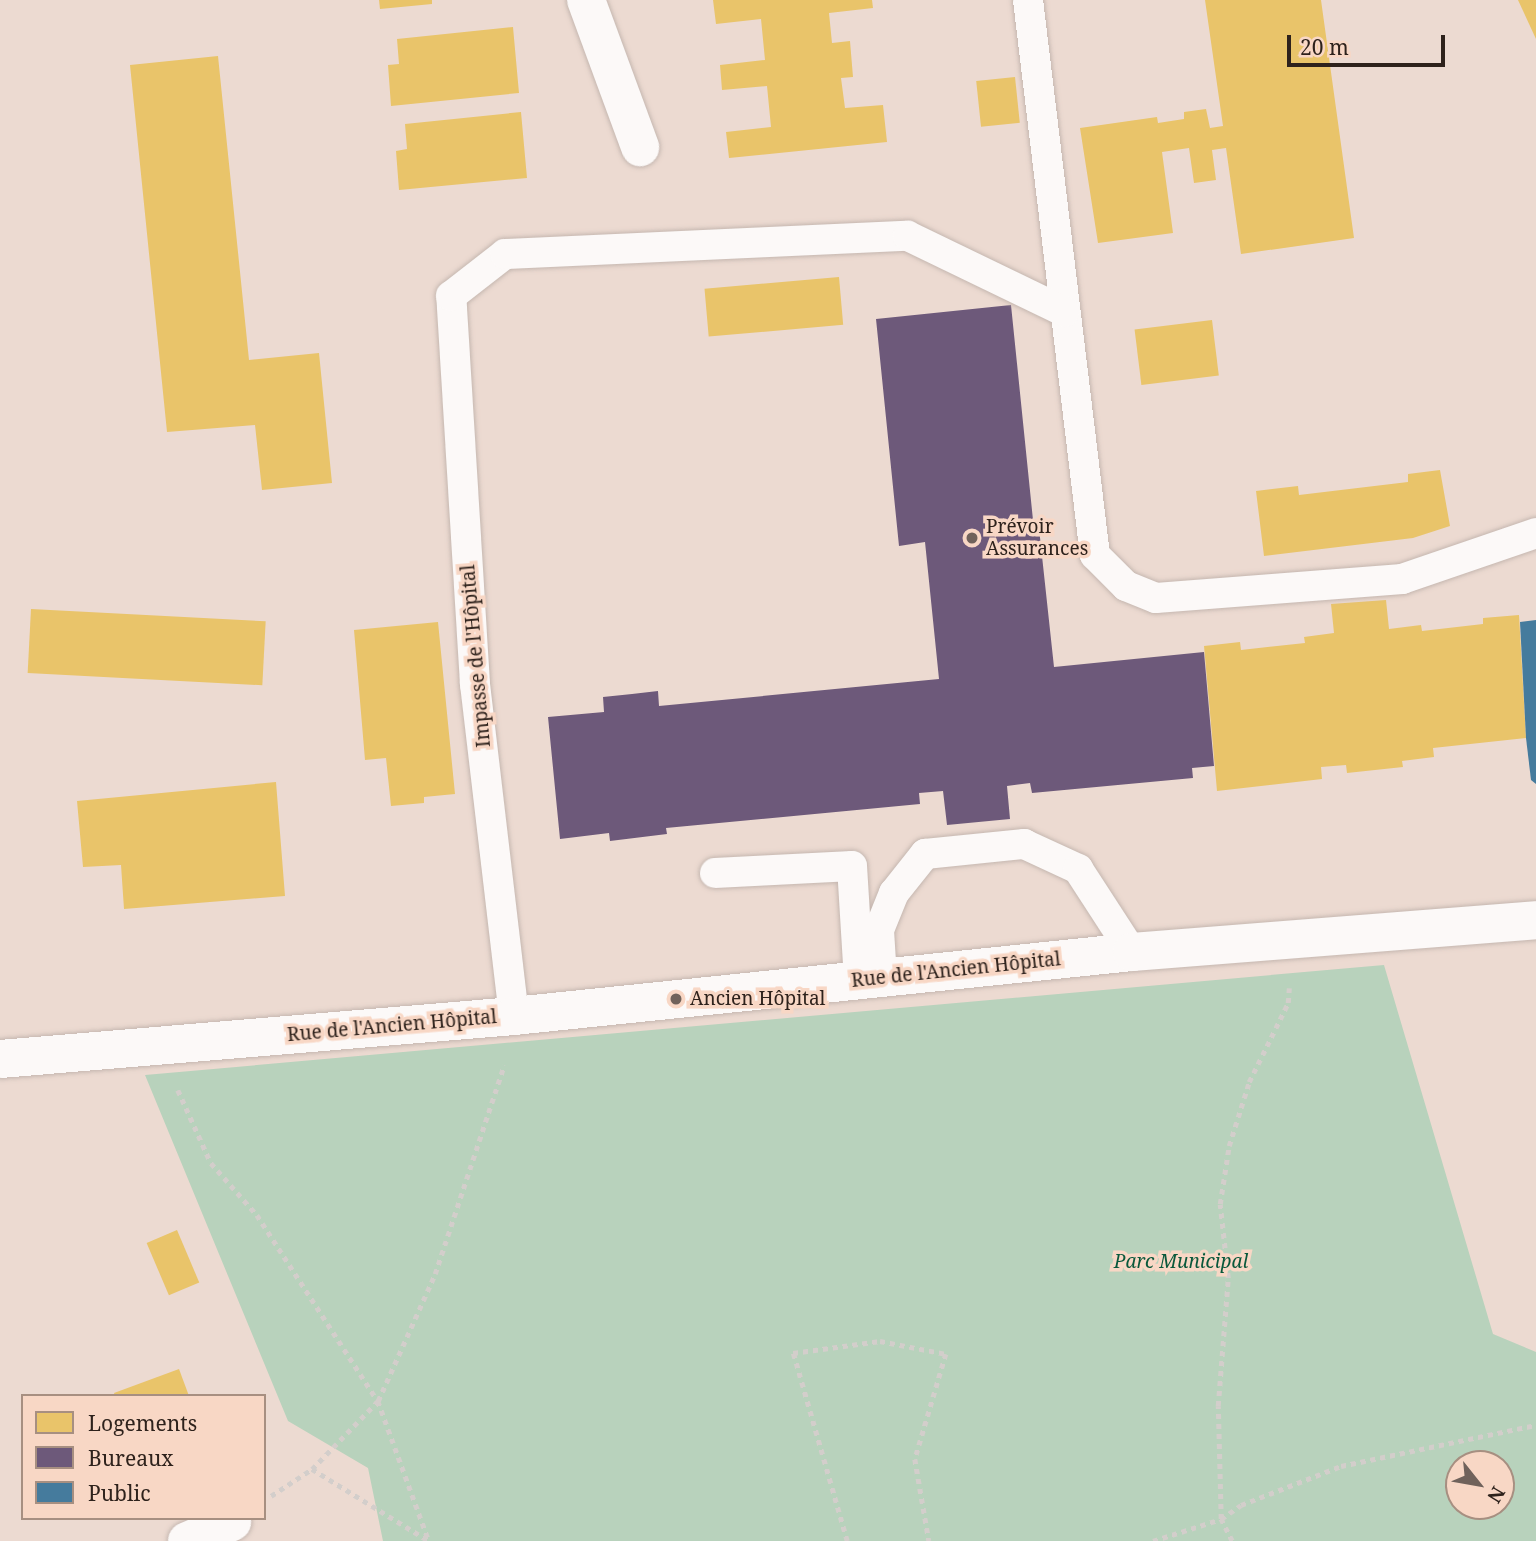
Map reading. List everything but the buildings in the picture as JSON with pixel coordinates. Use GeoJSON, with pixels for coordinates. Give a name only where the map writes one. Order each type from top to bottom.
{"type":"FeatureCollection","features":[{"type":"Feature","properties":{"kind":"street"},"geometry":{"type":"LineString","coordinates":[[586,0],[640,147]]}},
{"type":"Feature","properties":{"kind":"street","name":"Rue de l'Ancien Hôpital"},"geometry":{"type":"LineString","coordinates":[[0,1059],[514,1016],[1132,952],[1536,920]]}},
{"type":"Feature","properties":{"kind":"street"},"geometry":{"type":"LineString","coordinates":[[187,1541],[232,1522]]}},
{"type":"Feature","properties":{"kind":"lane"},"geometry":{"type":"LineString","coordinates":[[1028,0],[1095,555],[1126,586],[1156,598],[1402,579],[1536,533]]}},
{"type":"Feature","properties":{"kind":"lane","name":"Impasse de l'Hôpital"},"geometry":{"type":"LineString","coordinates":[[514,1016],[475,684],[451,296],[505,254],[908,236],[1065,312]]}},
{"type":"Feature","properties":{"kind":"lane"},"geometry":{"type":"LineString","coordinates":[[870,979],[879,930],[894,893],[925,854],[1024,844],[1077,869],[1132,952]]}},
{"type":"Feature","properties":{"kind":"lane"},"geometry":{"type":"LineString","coordinates":[[715,873],[852,866],[870,979]]}},
{"type":"Feature","properties":{"kind":"path"},"geometry":{"type":"LineString","coordinates":[[1232,1541],[1221,1519],[1218,1406],[1227,1278],[1220,1205],[1228,1146],[1249,1082],[1288,1003],[1291,940]]}},
{"type":"Feature","properties":{"kind":"path"},"geometry":{"type":"LineString","coordinates":[[266,1499],[312,1469],[378,1401],[435,1274],[499,1087],[514,1016]]}},
{"type":"Feature","properties":{"kind":"path"},"geometry":{"type":"LineString","coordinates":[[172,1044],[179,1098],[211,1163],[257,1215],[378,1401],[429,1541]]}},
{"type":"Feature","properties":{"kind":"path"},"geometry":{"type":"LineString","coordinates":[[847,1541],[793,1353],[880,1341],[946,1354],[915,1459],[926,1541]]}},
{"type":"Feature","properties":{"kind":"path"},"geometry":{"type":"LineString","coordinates":[[1153,1541],[1221,1519],[1241,1505],[1340,1466],[1536,1425]]}},
{"type":"Feature","properties":{"kind":"path"},"geometry":{"type":"LineString","coordinates":[[312,1469],[429,1541]]}},
{"type":"Feature","properties":{"kind":"green space","name":"Parc Municipal"},"geometry":{"type":"Polygon","coordinates":[[[1384,965],[1493,1334],[1536,1352],[1536,1541],[383,1541],[368,1468],[288,1421],[145,1075],[1384,965]]]}},
{"type":"Feature","properties":{"kind":"place","name":"Prévoir Assurances"},"geometry":{"type":"Point","coordinates":[972,538]}},
{"type":"Feature","properties":{"kind":"place","name":"Ancien Hôpital"},"geometry":{"type":"Point","coordinates":[676,999]}}]}
